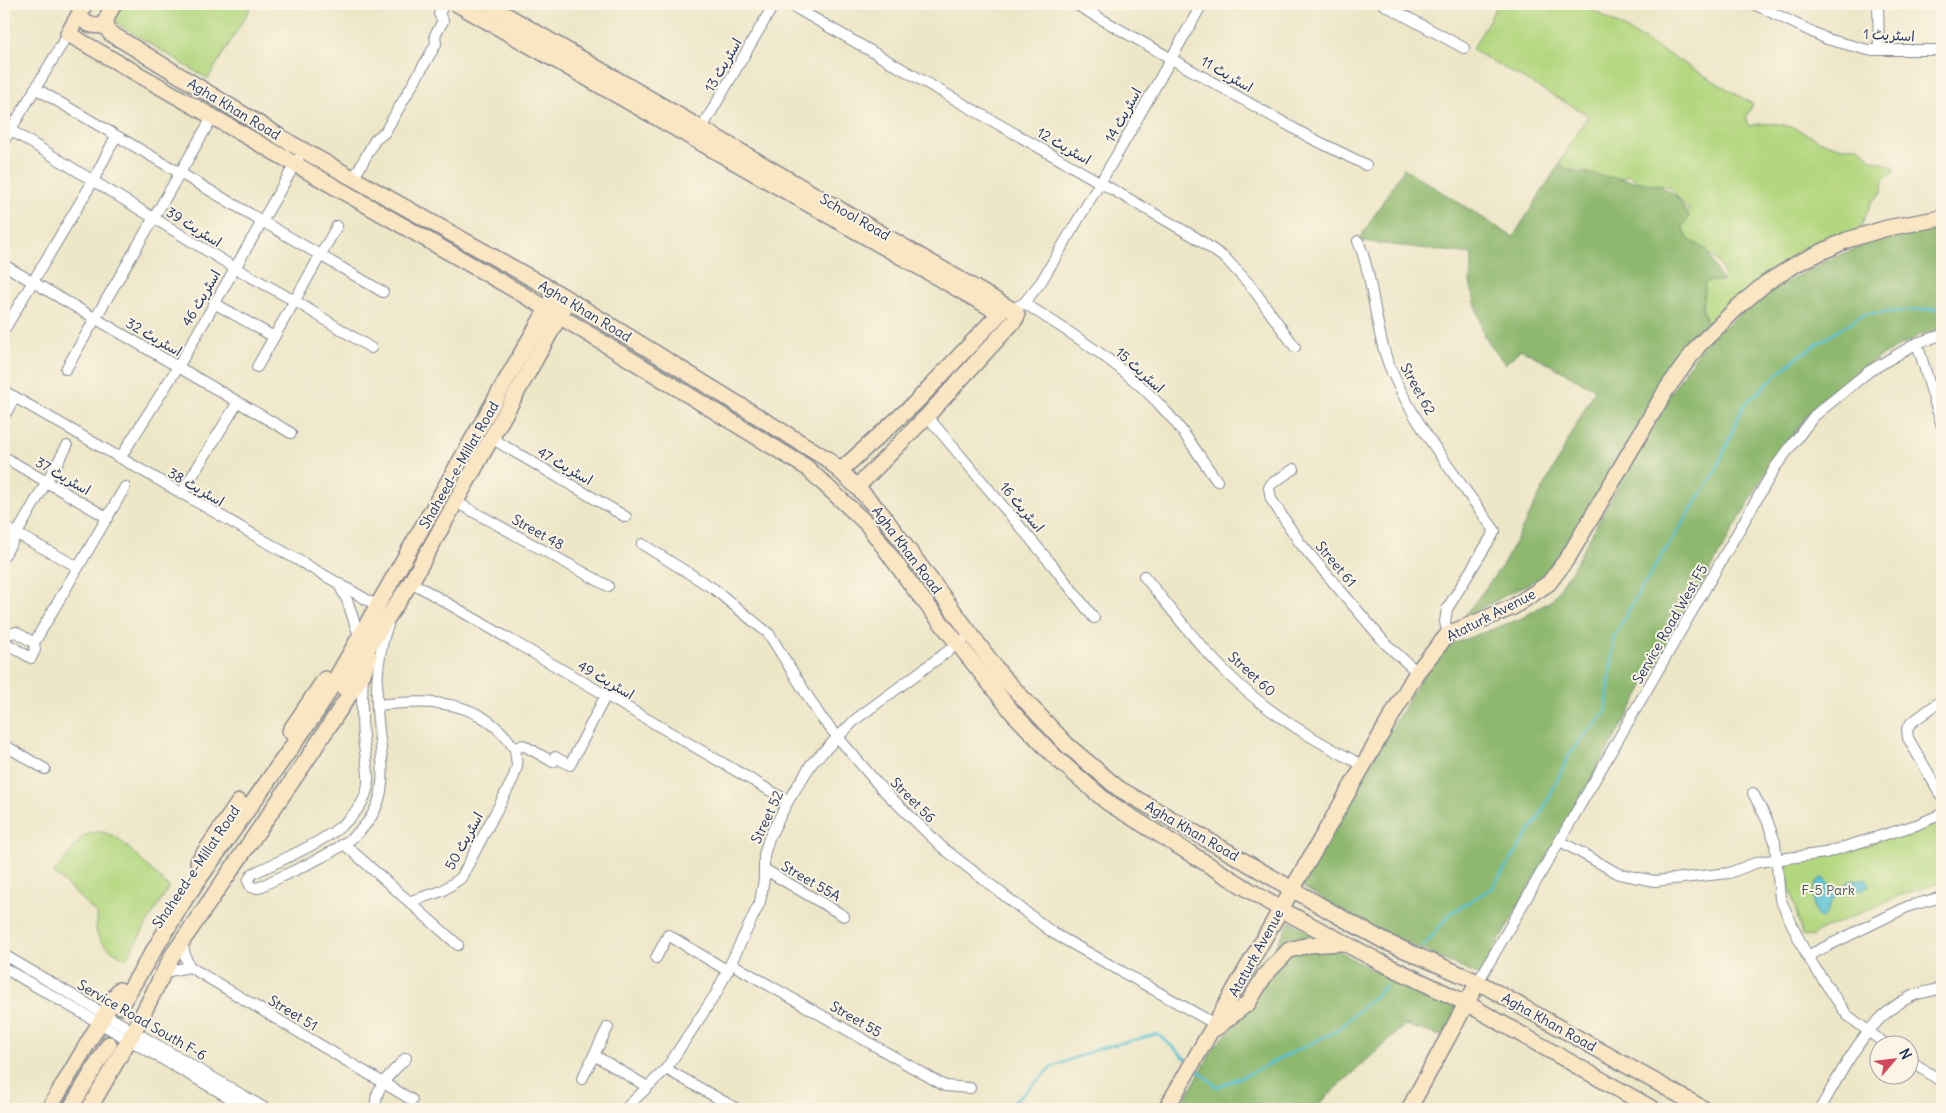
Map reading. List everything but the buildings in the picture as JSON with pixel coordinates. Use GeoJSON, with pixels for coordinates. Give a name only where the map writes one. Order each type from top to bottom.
{"type":"FeatureCollection","features":[{"type":"Feature","properties":{"kind":"street"},"geometry":{"type":"LineString","coordinates":[[98,50],[108,30],[106,19],[114,4]]}},
{"type":"Feature","properties":{"kind":"street"},"geometry":{"type":"LineString","coordinates":[[354,178],[375,140],[385,132],[436,44],[435,36],[443,21],[440,14],[444,4]]}},
{"type":"Feature","properties":{"kind":"street","name":"School Road"},"geometry":{"type":"LineString","coordinates":[[457,4],[582,67],[1013,312]]}},
{"type":"Feature","properties":{"kind":"street","name":"School Road"},"geometry":{"type":"LineString","coordinates":[[488,4],[582,67]]}},
{"type":"Feature","properties":{"kind":"street","name":"اسٹریٹ 13"},"geometry":{"type":"LineString","coordinates":[[698,134],[774,4]]}},
{"type":"Feature","properties":{"kind":"street","name":"اسٹریٹ 12"},"geometry":{"type":"LineString","coordinates":[[789,4],[1196,237],[1226,259],[1256,292],[1295,347]]}},
{"type":"Feature","properties":{"kind":"street","name":"اسٹریٹ 11"},"geometry":{"type":"LineString","coordinates":[[1075,4],[1309,137],[1366,165]]}},
{"type":"Feature","properties":{"kind":"street","name":"اسٹریٹ 14"},"geometry":{"type":"LineString","coordinates":[[1013,312],[1041,282],[1099,182],[1120,151],[1202,4]]}},
{"type":"Feature","properties":{"kind":"street"},"geometry":{"type":"LineString","coordinates":[[1383,4],[1464,48]]}},
{"type":"Feature","properties":{"kind":"street","name":"اسٹریٹ 1"},"geometry":{"type":"LineString","coordinates":[[1754,4],[1828,39],[1868,50],[1942,50]]}},
{"type":"Feature","properties":{"kind":"street"},"geometry":{"type":"LineString","coordinates":[[1878,4],[1879,50]]}},
{"type":"Feature","properties":{"kind":"street"},"geometry":{"type":"LineString","coordinates":[[4,141],[7,127],[35,88],[82,9]]}},
{"type":"Feature","properties":{"kind":"street","name":"Agha Khan Road"},"geometry":{"type":"LineString","coordinates":[[82,9],[83,22],[90,26],[108,30],[303,150],[562,296],[816,452],[840,471],[881,513],[1002,675],[1031,708],[1068,745],[1118,788],[1384,941],[1478,982],[1704,1109]]}},
{"type":"Feature","properties":{"kind":"street","name":"Agha Khan Road"},"geometry":{"type":"LineString","coordinates":[[68,34],[296,163],[554,313],[806,467],[867,524],[1013,713],[1040,742],[1107,802],[1280,909],[1343,943],[1466,1003],[1653,1109]]}},
{"type":"Feature","properties":{"kind":"street"},"geometry":{"type":"LineString","coordinates":[[35,88],[181,174],[263,219],[383,292]]}},
{"type":"Feature","properties":{"kind":"street"},"geometry":{"type":"LineString","coordinates":[[197,107],[206,92]]}},
{"type":"Feature","properties":{"kind":"street"},"geometry":{"type":"LineString","coordinates":[[66,369],[213,116]]}},
{"type":"Feature","properties":{"kind":"street","name":"اسٹریٹ 39"},"geometry":{"type":"LineString","coordinates":[[7,127],[235,268],[294,300],[371,348]]}},
{"type":"Feature","properties":{"kind":"street"},"geometry":{"type":"LineString","coordinates":[[4,330],[93,181],[116,136]]}},
{"type":"Feature","properties":{"kind":"street","name":"اسٹریٹ 46"},"geometry":{"type":"LineString","coordinates":[[120,458],[178,367],[303,150]]}},
{"type":"Feature","properties":{"kind":"street","name":"Ataturk Avenue"},"geometry":{"type":"LineString","coordinates":[[1166,1109],[1230,1001],[1280,909],[1417,672],[1448,634],[1512,607],[1550,584],[1666,390],[1698,346],[1766,282],[1798,263],[1847,240],[1887,228],[1942,218]]}},
{"type":"Feature","properties":{"kind":"street"},"geometry":{"type":"LineString","coordinates":[[257,367],[338,226]]}},
{"type":"Feature","properties":{"kind":"street","name":"Street 62"},"geometry":{"type":"LineString","coordinates":[[1358,241],[1366,262],[1391,370],[1409,404],[1495,531],[1447,609],[1445,622],[1448,634]]}},
{"type":"Feature","properties":{"kind":"street","name":"اسٹریٹ 32"},"geometry":{"type":"LineString","coordinates":[[4,265],[291,433]]}},
{"type":"Feature","properties":{"kind":"street","name":"Shaheed-e-Millat Road"},"geometry":{"type":"LineString","coordinates":[[89,1109],[132,1035],[164,972],[182,942],[244,855],[363,674],[366,638],[376,605],[484,440],[562,296]]}},
{"type":"Feature","properties":{"kind":"street"},"geometry":{"type":"LineString","coordinates":[[214,303],[274,337]]}},
{"type":"Feature","properties":{"kind":"street"},"geometry":{"type":"LineString","coordinates":[[857,487],[927,416],[1013,312]]}},
{"type":"Feature","properties":{"kind":"street"},"geometry":{"type":"LineString","coordinates":[[840,471],[1013,312]]}},
{"type":"Feature","properties":{"kind":"street","name":"اسٹریٹ 15"},"geometry":{"type":"LineString","coordinates":[[1013,312],[1091,346],[1125,372],[1170,415],[1217,480]]}},
{"type":"Feature","properties":{"kind":"street","name":"Service Road West F5"},"geometry":{"type":"LineString","coordinates":[[1478,982],[1776,466],[1814,416],[1868,372],[1917,343],[1942,335]]}},
{"type":"Feature","properties":{"kind":"street"},"geometry":{"type":"LineString","coordinates":[[1917,343],[1942,426]]}},
{"type":"Feature","properties":{"kind":"street","name":"اسٹریٹ 38"},"geometry":{"type":"LineString","coordinates":[[4,390],[340,587],[376,605]]}},
{"type":"Feature","properties":{"kind":"street"},"geometry":{"type":"LineString","coordinates":[[4,416],[15,397]]}},
{"type":"Feature","properties":{"kind":"street"},"geometry":{"type":"LineString","coordinates":[[181,494],[238,402]]}},
{"type":"Feature","properties":{"kind":"street","name":"اسٹریٹ 16"},"geometry":{"type":"LineString","coordinates":[[927,416],[1054,567],[1094,618]]}},
{"type":"Feature","properties":{"kind":"street","name":"Shaheed-e-Millat Road"},"geometry":{"type":"LineString","coordinates":[[124,1008],[184,899],[366,638],[404,592],[456,502],[484,440]]}},
{"type":"Feature","properties":{"kind":"street","name":"اسٹریٹ 47"},"geometry":{"type":"LineString","coordinates":[[484,440],[626,517]]}},
{"type":"Feature","properties":{"kind":"street"},"geometry":{"type":"LineString","coordinates":[[4,556],[68,446]]}},
{"type":"Feature","properties":{"kind":"street"},"geometry":{"type":"LineString","coordinates":[[806,467],[816,452]]}},
{"type":"Feature","properties":{"kind":"street","name":"اسٹریٹ 37"},"geometry":{"type":"LineString","coordinates":[[4,457],[108,518]]}},
{"type":"Feature","properties":{"kind":"street","name":"Street 61"},"geometry":{"type":"LineString","coordinates":[[1294,469],[1271,484],[1269,494],[1274,505],[1300,543],[1357,611],[1386,644],[1417,672]]}},
{"type":"Feature","properties":{"kind":"street"},"geometry":{"type":"LineString","coordinates":[[4,642],[31,658],[35,650],[34,643],[125,486]]}},
{"type":"Feature","properties":{"kind":"street","name":"Street 48"},"geometry":{"type":"LineString","coordinates":[[456,502],[608,586]]}},
{"type":"Feature","properties":{"kind":"street"},"geometry":{"type":"LineString","coordinates":[[4,527],[78,567]]}},
{"type":"Feature","properties":{"kind":"street","name":"Street 56"},"geometry":{"type":"LineString","coordinates":[[642,544],[714,589],[769,634],[820,716],[881,788],[915,823],[1018,908],[1053,933],[1213,1027]]}},
{"type":"Feature","properties":{"kind":"street","name":"Street 60"},"geometry":{"type":"LineString","coordinates":[[1144,576],[1223,669],[1246,691],[1300,730],[1364,766]]}},
{"type":"Feature","properties":{"kind":"street"},"geometry":{"type":"LineString","coordinates":[[363,674],[362,723],[368,782],[359,808],[335,831],[252,874],[248,881],[251,887],[258,888],[344,844],[370,819],[381,796],[383,764],[376,690],[384,636],[404,592],[389,584]]}},
{"type":"Feature","properties":{"kind":"street"},"geometry":{"type":"LineString","coordinates":[[340,587],[366,638]]}},
{"type":"Feature","properties":{"kind":"street","name":"اسٹریٹ 49"},"geometry":{"type":"LineString","coordinates":[[404,592],[606,695],[788,801]]}},
{"type":"Feature","properties":{"kind":"street"},"geometry":{"type":"LineString","coordinates":[[4,635],[16,632],[34,643]]}},
{"type":"Feature","properties":{"kind":"street","name":"Street 52"},"geometry":{"type":"LineString","coordinates":[[625,1109],[646,1086],[666,1069],[704,1015],[730,967],[760,902],[764,855],[769,838],[788,801],[812,762],[856,719],[971,634]]}},
{"type":"Feature","properties":{"kind":"street","name":"Shaheed-e-Millat Road"},"geometry":{"type":"LineString","coordinates":[[49,1109],[148,939],[216,834],[283,741],[347,646],[366,638]]}},
{"type":"Feature","properties":{"kind":"street"},"geometry":{"type":"LineString","coordinates":[[377,705],[406,702],[450,703],[489,721],[504,732],[519,747],[552,762],[555,757],[570,765],[606,695]]}},
{"type":"Feature","properties":{"kind":"street"},"geometry":{"type":"LineString","coordinates":[[1942,700],[1910,723],[1907,729],[1908,738],[1942,797]]}},
{"type":"Feature","properties":{"kind":"street"},"geometry":{"type":"LineString","coordinates":[[4,746],[45,769]]}},
{"type":"Feature","properties":{"kind":"street","name":"اسٹریٹ 50"},"geometry":{"type":"LineString","coordinates":[[411,901],[442,891],[461,878],[513,779],[517,766],[519,747]]}},
{"type":"Feature","properties":{"kind":"street"},"geometry":{"type":"LineString","coordinates":[[1753,793],[1767,820],[1775,842],[1780,899],[1807,956],[1847,1015],[1874,1036]]}},
{"type":"Feature","properties":{"kind":"street"},"geometry":{"type":"LineString","coordinates":[[1560,841],[1619,874],[1655,881],[1729,872],[1758,862],[1825,854],[1916,825],[1942,814]]}},
{"type":"Feature","properties":{"kind":"street"},"geometry":{"type":"LineString","coordinates":[[344,844],[411,901],[458,945]]}},
{"type":"Feature","properties":{"kind":"street","name":"Street 55A"},"geometry":{"type":"LineString","coordinates":[[764,869],[844,916]]}},
{"type":"Feature","properties":{"kind":"street"},"geometry":{"type":"LineString","coordinates":[[1807,956],[1909,906],[1942,897]]}},
{"type":"Feature","properties":{"kind":"street","name":"Street 55"},"geometry":{"type":"LineString","coordinates":[[656,958],[668,936],[730,967],[945,1086],[970,1088]]}},
{"type":"Feature","properties":{"kind":"street"},"geometry":{"type":"LineString","coordinates":[[164,972],[190,967],[182,942]]}},
{"type":"Feature","properties":{"kind":"street"},"geometry":{"type":"LineString","coordinates":[[1213,1027],[1231,1018],[1248,1003],[1265,975],[1289,950],[1309,945],[1343,943]]}},
{"type":"Feature","properties":{"kind":"street","name":"Service Road South F-6"},"geometry":{"type":"LineString","coordinates":[[4,955],[103,1018],[266,1109]]}},
{"type":"Feature","properties":{"kind":"street","name":"Street 51"},"geometry":{"type":"LineString","coordinates":[[190,967],[412,1100]]}},
{"type":"Feature","properties":{"kind":"street","name":"Service Road South F-6"},"geometry":{"type":"LineString","coordinates":[[4,968],[103,1018]]}},
{"type":"Feature","properties":{"kind":"street"},"geometry":{"type":"LineString","coordinates":[[1409,1109],[1478,982]]}},
{"type":"Feature","properties":{"kind":"street"},"geometry":{"type":"LineString","coordinates":[[1820,1109],[1868,1032],[1886,1013],[1913,996],[1942,988]]}},
{"type":"Feature","properties":{"kind":"street"},"geometry":{"type":"LineString","coordinates":[[582,1079],[608,1027]]}},
{"type":"Feature","properties":{"kind":"street","name":"Service Road South F-6"},"geometry":{"type":"LineString","coordinates":[[132,1035],[249,1109]]}},
{"type":"Feature","properties":{"kind":"street"},"geometry":{"type":"LineString","coordinates":[[61,1109],[105,1041],[70,1109]]}},
{"type":"Feature","properties":{"kind":"street"},"geometry":{"type":"LineString","coordinates":[[594,1055],[646,1086]]}},
{"type":"Feature","properties":{"kind":"street"},"geometry":{"type":"LineString","coordinates":[[376,1109],[375,1100],[382,1083],[406,1058]]}},
{"type":"Feature","properties":{"kind":"street"},"geometry":{"type":"LineString","coordinates":[[1918,1066],[1942,1082]]}},
{"type":"Feature","properties":{"kind":"street"},"geometry":{"type":"LineString","coordinates":[[666,1069],[737,1109]]}},
{"type":"Feature","properties":{"kind":"green space"},"geometry":{"type":"Polygon","coordinates":[[[122,4],[253,4],[208,79],[113,21],[122,4]]]}},
{"type":"Feature","properties":{"kind":"green space"},"geometry":{"type":"Polygon","coordinates":[[[1498,4],[1583,4],[1753,104],[1746,118],[1748,126],[1763,124],[1785,125],[1838,147],[1859,146],[1871,159],[1894,167],[1895,171],[1883,179],[1882,192],[1872,201],[1860,228],[1795,257],[1772,270],[1713,321],[1707,323],[1701,303],[1705,281],[1721,281],[1724,276],[1718,262],[1685,236],[1683,228],[1689,210],[1674,192],[1663,185],[1640,185],[1630,175],[1617,180],[1597,177],[1578,169],[1569,172],[1559,164],[1588,115],[1472,50],[1498,4]]]}},
{"type":"Feature","properties":{"kind":"green space"},"geometry":{"type":"Polygon","coordinates":[[[1559,164],[1572,171],[1659,185],[1676,196],[1689,216],[1683,228],[1687,238],[1707,250],[1721,281],[1705,282],[1702,310],[1707,323],[1545,575],[1464,617],[1504,563],[1595,389],[1521,349],[1505,364],[1484,336],[1470,283],[1472,254],[1358,241],[1404,168],[1513,237],[1559,164]]]}},
{"type":"Feature","properties":{"kind":"green space"},"geometry":{"type":"Polygon","coordinates":[[[1942,230],[1942,329],[1922,334],[1870,362],[1817,403],[1772,462],[1479,976],[1368,925],[1299,885],[1438,649],[1520,619],[1552,600],[1573,568],[1622,478],[1660,416],[1672,391],[1705,342],[1764,294],[1828,260],[1887,235],[1942,230]]]}},
{"type":"Feature","properties":{"kind":"green space","name":"F-5 Park"},"geometry":{"type":"Polygon","coordinates":[[[1942,817],[1942,882],[1899,896],[1817,932],[1812,937],[1802,935],[1784,864],[1864,846],[1942,817]]]}},
{"type":"Feature","properties":{"kind":"green space"},"geometry":{"type":"Polygon","coordinates":[[[99,831],[117,837],[169,887],[126,959],[103,943],[97,934],[96,913],[54,873],[83,836],[99,831]]]}},
{"type":"Feature","properties":{"kind":"green space"},"geometry":{"type":"Polygon","coordinates":[[[1290,921],[1366,967],[1460,1009],[1445,1037],[1405,1025],[1314,1109],[1179,1109],[1215,1046],[1231,1029],[1290,921]]]}},
{"type":"Feature","properties":{"kind":"water"},"geometry":{"type":"Polygon","coordinates":[[[1821,878],[1824,878],[1835,892],[1850,881],[1866,878],[1870,884],[1864,890],[1849,889],[1838,894],[1824,917],[1820,919],[1815,910],[1813,898],[1821,878]]]}},
{"type":"Feature","properties":{"kind":"waterway"},"geometry":{"type":"LineString","coordinates":[[1423,947],[1451,913],[1492,888],[1540,816],[1570,753],[1606,712],[1614,637],[1640,590],[1716,471],[1743,406],[1796,358],[1864,314],[1942,308]]}},
{"type":"Feature","properties":{"kind":"waterway"},"geometry":{"type":"LineString","coordinates":[[1198,1070],[1217,1087],[1253,1072],[1336,1031],[1386,986]]}},
{"type":"Feature","properties":{"kind":"waterway"},"geometry":{"type":"LineString","coordinates":[[1007,1109],[1052,1067],[1097,1049],[1158,1034],[1186,1059]]}},
{"type":"Feature","properties":{"kind":"tunnel"},"geometry":{"type":"LineString","coordinates":[[101,1039],[120,1006]]}}]}
